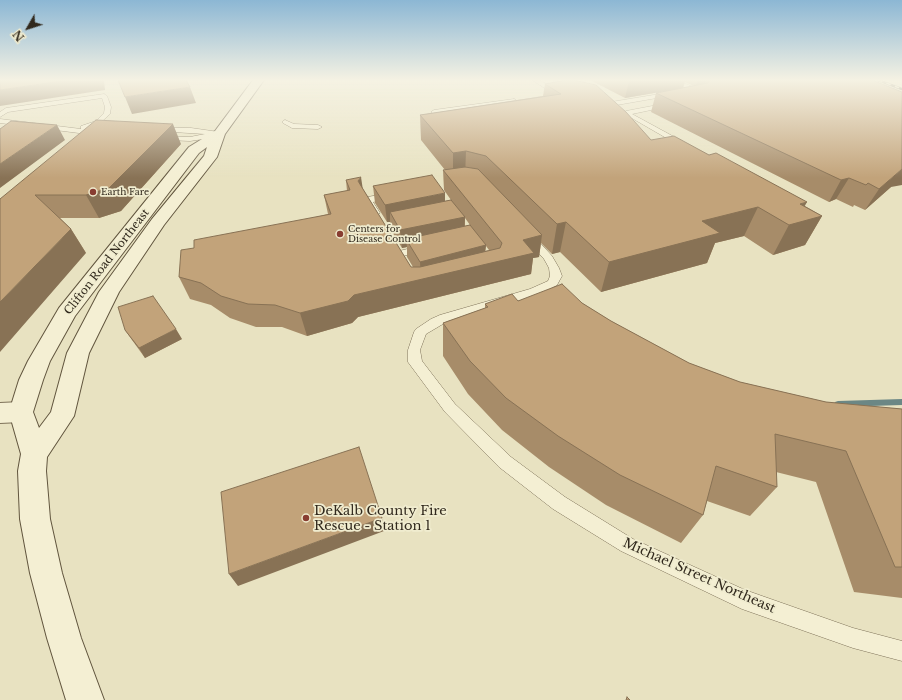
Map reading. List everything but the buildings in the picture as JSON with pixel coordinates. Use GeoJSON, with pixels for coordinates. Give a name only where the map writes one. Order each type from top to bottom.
{"type":"FeatureCollection","features":[{"type":"Feature","properties":{"kind":"main road","name":"Clifton Road Northeast"},"geometry":{"type":"LineString","coordinates":[[85,700],[64,638],[46,574],[35,519],[32,471],[34,454],[62,416],[78,353],[108,292],[142,243],[210,157],[219,134],[235,113]]}},
{"type":"Feature","properties":{"kind":"main road","name":"Clifton Road Northeast"},"geometry":{"type":"LineString","coordinates":[[34,454],[10,413],[31,380],[39,361],[66,313],[194,150],[219,134]]}},
{"type":"Feature","properties":{"kind":"lane"},"geometry":{"type":"LineString","coordinates":[[79,131],[98,122],[107,113]]}},
{"type":"Feature","properties":{"kind":"lane"},"geometry":{"type":"LineString","coordinates":[[628,113],[626,113],[675,141]]}},
{"type":"Feature","properties":{"kind":"lane"},"geometry":{"type":"LineString","coordinates":[[0,121],[79,131],[105,132]]}},
{"type":"Feature","properties":{"kind":"lane"},"geometry":{"type":"LineString","coordinates":[[285,122],[292,126],[298,127],[318,127]]}},
{"type":"Feature","properties":{"kind":"lane"},"geometry":{"type":"LineString","coordinates":[[152,129],[191,130],[219,134]]}},
{"type":"Feature","properties":{"kind":"lane"},"geometry":{"type":"LineString","coordinates":[[79,142],[91,131]]}},
{"type":"Feature","properties":{"kind":"lane"},"geometry":{"type":"LineString","coordinates":[[158,138],[190,139],[219,134]]}},
{"type":"Feature","properties":{"kind":"lane"},"geometry":{"type":"LineString","coordinates":[[379,220],[368,200],[405,193]]}},
{"type":"Feature","properties":{"kind":"lane","name":"Michael Street Northeast"},"geometry":{"type":"LineString","coordinates":[[523,231],[548,258],[554,268],[556,276],[553,283],[534,292],[462,312],[435,322],[420,332],[414,350],[415,362],[450,408],[484,442],[527,479],[588,523],[627,545],[742,599],[838,633],[902,651]]}},
{"type":"Feature","properties":{"kind":"lane"},"geometry":{"type":"LineString","coordinates":[[399,254],[436,246]]}},
{"type":"Feature","properties":{"kind":"waterway"},"geometry":{"type":"LineString","coordinates":[[838,404],[902,402]]}},
{"type":"Feature","properties":{"kind":"place","name":"Earth Fare"},"geometry":{"type":"Point","coordinates":[93,192]}},
{"type":"Feature","properties":{"kind":"place","name":"Centers for Disease Control"},"geometry":{"type":"Point","coordinates":[340,234]}},
{"type":"Feature","properties":{"kind":"place","name":"DeKalb County Fire Rescue - Station 1"},"geometry":{"type":"Point","coordinates":[306,518]}}]}
